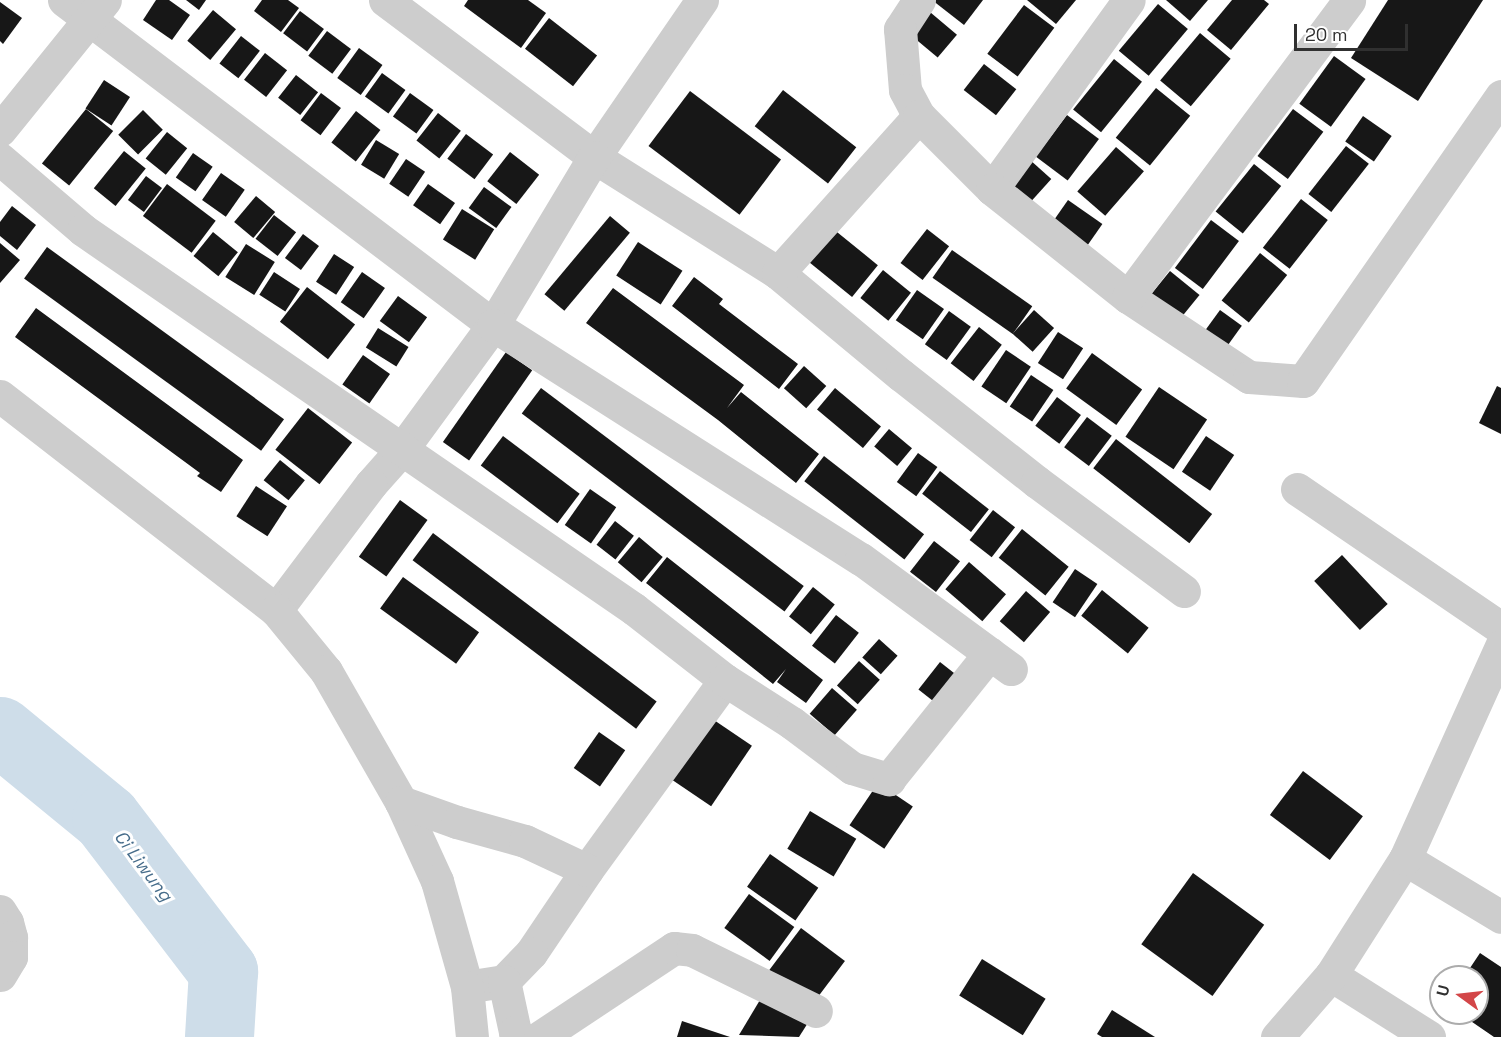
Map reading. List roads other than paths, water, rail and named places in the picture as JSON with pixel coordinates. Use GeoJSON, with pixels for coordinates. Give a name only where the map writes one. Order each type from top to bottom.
{"type":"FeatureCollection","features":[{"type":"Feature","properties":{"kind":"street"},"geometry":{"type":"LineString","coordinates":[[0,159],[83,230],[634,609],[725,680],[792,723],[852,768],[889,779],[1001,661],[861,559],[492,325],[98,10],[64,0]]}},
{"type":"Feature","properties":{"kind":"street"},"geometry":{"type":"LineString","coordinates":[[385,0],[594,157],[778,273],[937,404],[1184,591]]}},
{"type":"Feature","properties":{"kind":"street"},"geometry":{"type":"LineString","coordinates":[[276,610],[371,484],[403,448],[492,325],[594,157],[702,0]]}},
{"type":"Feature","properties":{"kind":"street"},"geometry":{"type":"LineString","coordinates":[[919,0],[900,29],[905,90],[919,116],[992,189],[1128,297],[1249,377],[1303,381],[1501,96]]}},
{"type":"Feature","properties":{"kind":"street"},"geometry":{"type":"LineString","coordinates":[[992,189],[1129,0]]}},
{"type":"Feature","properties":{"kind":"street"},"geometry":{"type":"LineString","coordinates":[[1128,297],[1349,0]]}},
{"type":"Feature","properties":{"kind":"street"},"geometry":{"type":"LineString","coordinates":[[0,129],[98,10]]}},
{"type":"Feature","properties":{"kind":"street"},"geometry":{"type":"LineString","coordinates":[[778,273],[919,116]]}},
{"type":"Feature","properties":{"kind":"street"},"geometry":{"type":"LineString","coordinates":[[0,396],[276,610],[326,670],[401,802],[437,881],[467,987],[472,1037]]}},
{"type":"Feature","properties":{"kind":"street"},"geometry":{"type":"LineString","coordinates":[[1297,489],[1501,628]]}},
{"type":"Feature","properties":{"kind":"street"},"geometry":{"type":"LineString","coordinates":[[1276,1037],[1330,975],[1405,859],[1501,646]]}},
{"type":"Feature","properties":{"kind":"street"},"geometry":{"type":"LineString","coordinates":[[467,987],[504,981],[531,953],[587,870],[725,680]]}},
{"type":"Feature","properties":{"kind":"street"},"geometry":{"type":"LineString","coordinates":[[401,802],[457,822],[525,841],[587,870]]}},
{"type":"Feature","properties":{"kind":"street"},"geometry":{"type":"LineString","coordinates":[[1405,859],[1501,917]]}},
{"type":"Feature","properties":{"kind":"street"},"geometry":{"type":"LineString","coordinates":[[0,911],[7,922],[11,937],[11,957],[0,975]]}},
{"type":"Feature","properties":{"kind":"street"},"geometry":{"type":"LineString","coordinates":[[540,1037],[674,948],[692,950],[816,1011]]}},
{"type":"Feature","properties":{"kind":"street"},"geometry":{"type":"LineString","coordinates":[[1330,975],[1420,1035]]}},
{"type":"Feature","properties":{"kind":"street"},"geometry":{"type":"LineString","coordinates":[[504,981],[515,1032],[519,1037]]}},
{"type":"Feature","properties":{"kind":"waterway","name":"Ci Liwung"},"geometry":{"type":"LineString","coordinates":[[0,731],[106,818],[223,971],[219,1037]]}}]}
